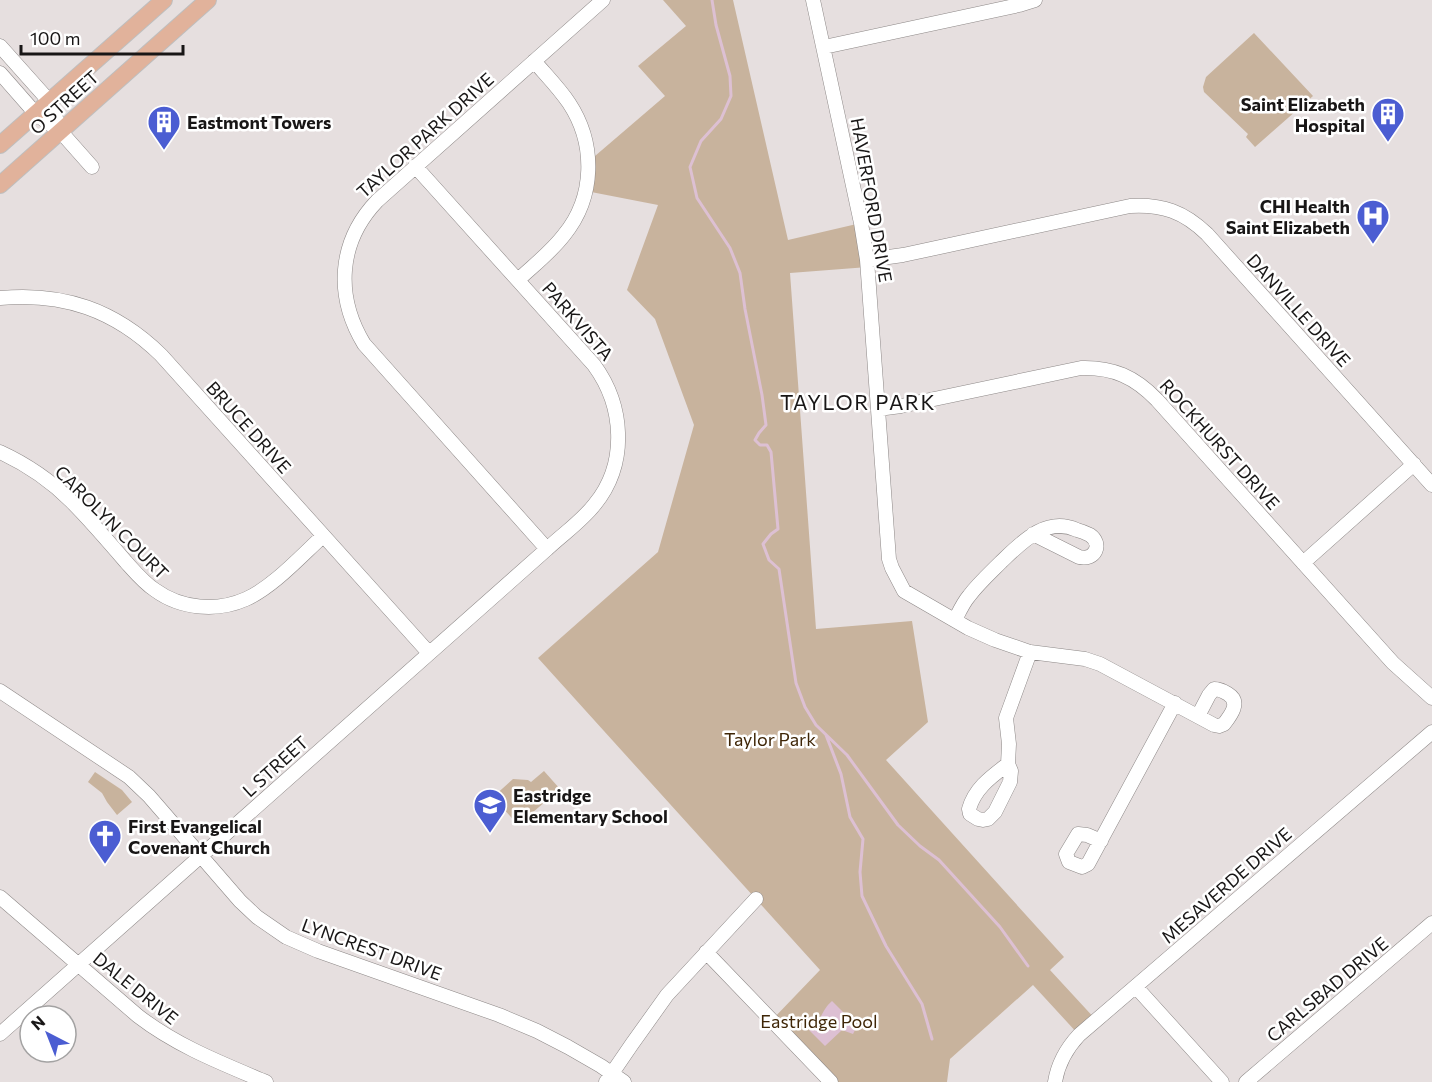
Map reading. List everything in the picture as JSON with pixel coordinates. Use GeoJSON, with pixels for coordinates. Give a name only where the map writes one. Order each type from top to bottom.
{"type":"FeatureCollection","features":[{"type":"Feature","properties":{"kind":"main road","name":"O STREET"},"geometry":{"type":"LineString","coordinates":[[0,145],[164,0]]}},
{"type":"Feature","properties":{"kind":"main road","name":"O STREET"},"geometry":{"type":"LineString","coordinates":[[0,185],[208,0]]}},
{"type":"Feature","properties":{"kind":"street","name":"TAYLOR PARK DRIVE"},"geometry":{"type":"LineString","coordinates":[[548,549],[370,351],[350,314],[345,290],[345,274],[348,250],[354,234],[371,207],[603,0]]}},
{"type":"Feature","properties":{"kind":"street","name":"HAVERFORD DRIVE"},"geometry":{"type":"LineString","coordinates":[[813,0],[867,260],[889,559],[904,591],[955,620]]}},
{"type":"Feature","properties":{"kind":"street"},"geometry":{"type":"LineString","coordinates":[[824,47],[1035,0]]}},
{"type":"Feature","properties":{"kind":"street"},"geometry":{"type":"LineString","coordinates":[[0,46],[50,102],[61,132]]}},
{"type":"Feature","properties":{"kind":"street"},"geometry":{"type":"LineString","coordinates":[[518,280],[557,244],[569,228],[580,208],[589,172],[585,134],[578,118],[563,95],[534,61]]}},
{"type":"Feature","properties":{"kind":"street"},"geometry":{"type":"LineString","coordinates":[[0,73],[36,114],[61,132],[92,167]]}},
{"type":"Feature","properties":{"kind":"street","name":"PARKVISTA"},"geometry":{"type":"LineString","coordinates":[[415,166],[601,374],[612,398],[618,423],[618,441],[616,459],[607,486],[589,511],[548,549]]}},
{"type":"Feature","properties":{"kind":"street","name":"DANVILLE DRIVE"},"geometry":{"type":"LineString","coordinates":[[867,260],[903,255],[1130,206],[1147,205],[1174,211],[1192,221],[1208,234],[1432,485]]}},
{"type":"Feature","properties":{"kind":"street","name":"BRUCE DRIVE"},"geometry":{"type":"LineString","coordinates":[[0,298],[33,297],[65,300],[103,314],[134,332],[161,355],[429,653]]}},
{"type":"Feature","properties":{"kind":"street","name":"ROCKHURST DRIVE"},"geometry":{"type":"LineString","coordinates":[[878,409],[1081,368],[1095,368],[1122,374],[1141,385],[1157,400],[1393,663],[1432,698]]}},
{"type":"Feature","properties":{"kind":"street","name":"CAROLYN COURT"},"geometry":{"type":"LineString","coordinates":[[0,452],[43,477],[62,493],[150,587],[171,600],[188,605],[218,607],[246,599],[269,585],[323,536]]}},
{"type":"Feature","properties":{"kind":"street"},"geometry":{"type":"LineString","coordinates":[[1303,563],[1414,464]]}},
{"type":"Feature","properties":{"kind":"street"},"geometry":{"type":"LineString","coordinates":[[1033,534],[972,592],[955,620],[989,638],[1030,652],[1084,659],[1100,664],[1198,716]]}},
{"type":"Feature","properties":{"kind":"street","name":"L STREET"},"geometry":{"type":"LineString","coordinates":[[0,1034],[548,549]]}},
{"type":"Feature","properties":{"kind":"street"},"geometry":{"type":"LineString","coordinates":[[1008,764],[1010,744],[1006,718],[1030,652]]}},
{"type":"Feature","properties":{"kind":"street","name":"LYNCREST DRIVE"},"geometry":{"type":"LineString","coordinates":[[0,691],[129,777],[248,909],[286,937],[323,953],[499,1015],[557,1042],[609,1078],[624,1082]]}},
{"type":"Feature","properties":{"kind":"street"},"geometry":{"type":"LineString","coordinates":[[1101,841],[1175,703]]}},
{"type":"Feature","properties":{"kind":"street","name":"MESAVERDE DRIVE"},"geometry":{"type":"LineString","coordinates":[[1055,1079],[1065,1052],[1074,1041],[1432,732]]}},
{"type":"Feature","properties":{"kind":"street","name":"DALE DRIVE"},"geometry":{"type":"LineString","coordinates":[[0,897],[138,1016],[166,1036],[199,1054],[266,1082]]}},
{"type":"Feature","properties":{"kind":"street"},"geometry":{"type":"LineString","coordinates":[[609,1078],[660,1004],[756,899]]}},
{"type":"Feature","properties":{"kind":"street","name":"CARLSBAD DRIVE"},"geometry":{"type":"LineString","coordinates":[[1246,1082],[1432,923]]}},
{"type":"Feature","properties":{"kind":"street"},"geometry":{"type":"LineString","coordinates":[[706,952],[831,1082]]}},
{"type":"Feature","properties":{"kind":"street"},"geometry":{"type":"LineString","coordinates":[[1136,987],[1222,1082]]}},
{"type":"Feature","properties":{"kind":"green space","name":"Taylor Park"},"geometry":{"type":"Polygon","coordinates":[[[663,0],[733,0],[788,240],[861,223],[868,267],[790,273],[816,629],[912,621],[928,722],[886,760],[1064,957],[1050,970],[1097,1021],[1079,1035],[1033,985],[950,1059],[947,1082],[831,1082],[772,1020],[820,970],[538,658],[658,552],[694,425],[655,319],[627,290],[658,205],[586,191],[588,162],[665,96],[638,66],[686,26],[663,0]]]}},
{"type":"Feature","properties":{"kind":"green space"},"geometry":{"type":"Polygon","coordinates":[[[1254,33],[1313,96],[1255,147],[1246,137],[1248,134],[1204,92],[1203,87],[1206,77],[1254,33]]]}},
{"type":"Feature","properties":{"kind":"green space"},"geometry":{"type":"Polygon","coordinates":[[[544,771],[560,789],[518,825],[493,797],[513,779],[531,782],[544,771]]]}},
{"type":"Feature","properties":{"kind":"green space"},"geometry":{"type":"Polygon","coordinates":[[[95,772],[122,790],[132,802],[117,815],[102,793],[88,782],[95,772]]]}},
{"type":"Feature","properties":{"kind":"shaded area"},"geometry":{"type":"Polygon","coordinates":[[[832,1001],[857,1026],[853,1034],[842,1030],[825,1046],[809,1030],[832,1001]]]}},
{"type":"Feature","properties":{"kind":"waterway"},"geometry":{"type":"LineString","coordinates":[[712,0],[716,25],[730,76],[731,96],[721,119],[701,141],[690,167],[697,198],[730,248],[740,273],[766,425],[755,440],[760,445],[767,445],[771,452],[778,529],[763,544],[769,560],[779,569],[796,683],[805,707],[816,725],[847,755],[898,825],[939,860],[1000,927],[1028,966]]}},
{"type":"Feature","properties":{"kind":"waterway"},"geometry":{"type":"LineString","coordinates":[[826,735],[841,774],[850,817],[863,839],[860,872],[862,896],[886,946],[922,1004],[932,1039]]}},
{"type":"Feature","properties":{"kind":"place","name":"Saint Elizabeth Hospital"},"geometry":{"type":"Point","coordinates":[1388,143]}},
{"type":"Feature","properties":{"kind":"place","name":"Eastmont Towers"},"geometry":{"type":"Point","coordinates":[164,151]}},
{"type":"Feature","properties":{"kind":"place","name":"CHI Health Saint Elizabeth"},"geometry":{"type":"Point","coordinates":[1373,245]}},
{"type":"Feature","properties":{"kind":"place","name":"Eastridge Elementary School"},"geometry":{"type":"Point","coordinates":[490,834]}},
{"type":"Feature","properties":{"kind":"place","name":"First Evangelical Covenant Church"},"geometry":{"type":"Point","coordinates":[105,865]}},
{"type":"Feature","properties":{"kind":"district","name":"TAYLOR PARK"},"geometry":{"type":"Point","coordinates":[858,401]}},
{"type":"Feature","properties":{"kind":"park label","name":"Eastridge Pool"},"geometry":{"type":"Point","coordinates":[819,1021]}}]}
